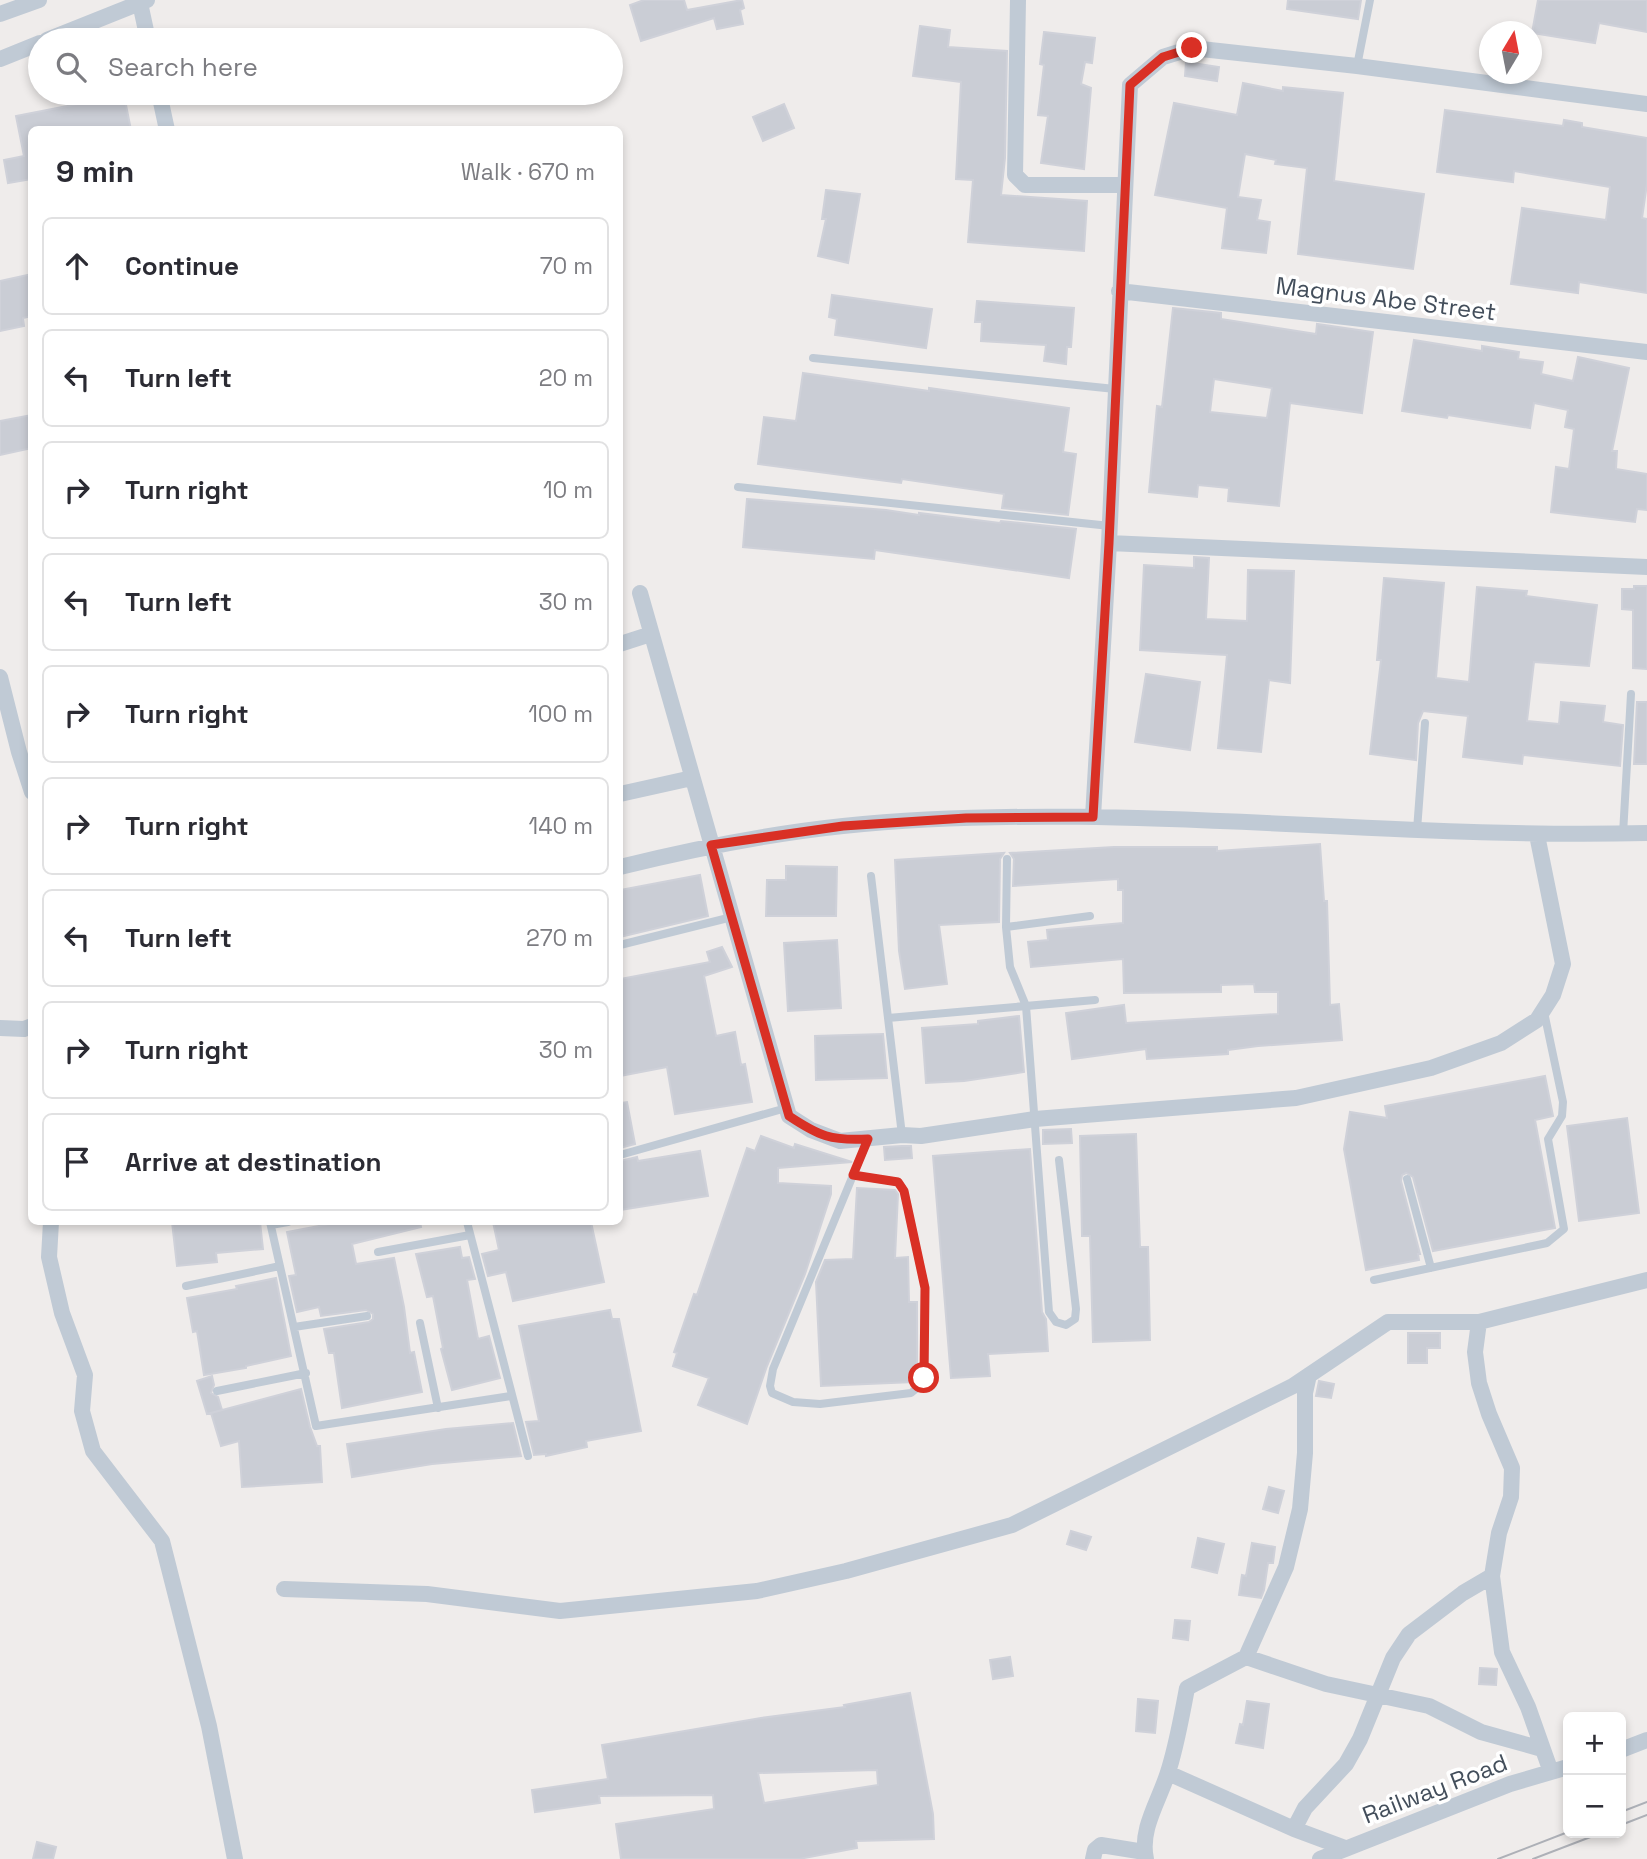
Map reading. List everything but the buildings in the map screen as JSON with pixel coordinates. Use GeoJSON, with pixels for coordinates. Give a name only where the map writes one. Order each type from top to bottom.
{"type":"FeatureCollection","features":[{"type":"Feature","properties":{"kind":"street"},"geometry":{"type":"LineString","coordinates":[[0,14],[39,0]]}},
{"type":"Feature","properties":{"kind":"street"},"geometry":{"type":"LineString","coordinates":[[1018,0],[1015,175],[1025,185],[1125,185]]}},
{"type":"Feature","properties":{"kind":"street"},"geometry":{"type":"LineString","coordinates":[[77,28],[144,1],[147,28]]}},
{"type":"Feature","properties":{"kind":"street"},"geometry":{"type":"LineString","coordinates":[[0,59],[28,48]]}},
{"type":"Feature","properties":{"kind":"street"},"geometry":{"type":"LineString","coordinates":[[1093,817],[1110,526],[1130,85],[1163,57],[1192,48],[1357,65],[1647,104]]}},
{"type":"Feature","properties":{"kind":"street"},"geometry":{"type":"LineString","coordinates":[[162,105],[166,126]]}},
{"type":"Feature","properties":{"kind":"street","name":"Magnus Abe Street"},"geometry":{"type":"LineString","coordinates":[[1119,290],[1647,352]]}},
{"type":"Feature","properties":{"kind":"street"},"geometry":{"type":"LineString","coordinates":[[1109,543],[1647,567]]}},
{"type":"Feature","properties":{"kind":"street"},"geometry":{"type":"LineString","coordinates":[[640,593],[786,1108],[789,1116],[811,1130],[840,1140],[921,1136],[1035,1119],[1296,1098],[1430,1068],[1501,1043],[1537,1020],[1553,995],[1563,964],[1537,835]]}},
{"type":"Feature","properties":{"kind":"street"},"geometry":{"type":"LineString","coordinates":[[623,642],[651,634]]}},
{"type":"Feature","properties":{"kind":"street"},"geometry":{"type":"LineString","coordinates":[[0,677],[28,780]]}},
{"type":"Feature","properties":{"kind":"street"},"geometry":{"type":"LineString","coordinates":[[623,793],[692,778]]}},
{"type":"Feature","properties":{"kind":"street"},"geometry":{"type":"LineString","coordinates":[[623,866],[711,845],[843,826],[966,818],[1093,817],[1537,835],[1647,833]]}},
{"type":"Feature","properties":{"kind":"street"},"geometry":{"type":"LineString","coordinates":[[0,1028],[28,1032]]}},
{"type":"Feature","properties":{"kind":"street"},"geometry":{"type":"LineString","coordinates":[[51,1225],[49,1257],[62,1313],[85,1375],[82,1411],[93,1451],[162,1541],[209,1726],[235,1859]]}},
{"type":"Feature","properties":{"kind":"street"},"geometry":{"type":"LineString","coordinates":[[284,1589],[427,1594],[560,1612],[757,1591],[846,1571],[1012,1525],[1293,1386],[1388,1322],[1479,1322],[1647,1280]]}},
{"type":"Feature","properties":{"kind":"street"},"geometry":{"type":"LineString","coordinates":[[1479,1322],[1475,1352],[1479,1383],[1512,1468],[1511,1497],[1499,1533],[1492,1576],[1502,1652],[1528,1707],[1551,1772]]}},
{"type":"Feature","properties":{"kind":"street"},"geometry":{"type":"LineString","coordinates":[[1093,1859],[1094,1850],[1101,1845],[1145,1855],[1143,1840],[1168,1773],[1180,1730],[1186,1688],[1246,1657],[1286,1567],[1300,1509],[1305,1452],[1305,1393],[1309,1375]]}},
{"type":"Feature","properties":{"kind":"street"},"geometry":{"type":"LineString","coordinates":[[1294,1829],[1305,1808],[1346,1764],[1360,1739],[1393,1658],[1409,1634],[1463,1593],[1492,1576]]}},
{"type":"Feature","properties":{"kind":"street"},"geometry":{"type":"LineString","coordinates":[[1246,1657],[1326,1684],[1429,1706],[1482,1731],[1542,1749]]}},
{"type":"Feature","properties":{"kind":"street"},"geometry":{"type":"LineString","coordinates":[[1626,1748],[1647,1740]]}},
{"type":"Feature","properties":{"kind":"street","name":"Railway Road"},"geometry":{"type":"LineString","coordinates":[[1320,1859],[1510,1784],[1563,1768]]}},
{"type":"Feature","properties":{"kind":"street"},"geometry":{"type":"LineString","coordinates":[[1168,1773],[1294,1829],[1345,1848]]}},
{"type":"Feature","properties":{"kind":"lane"},"geometry":{"type":"LineString","coordinates":[[1357,65],[1370,0]]}},
{"type":"Feature","properties":{"kind":"lane"},"geometry":{"type":"LineString","coordinates":[[813,358],[1115,389]]}},
{"type":"Feature","properties":{"kind":"lane"},"geometry":{"type":"LineString","coordinates":[[738,487],[1110,526]]}},
{"type":"Feature","properties":{"kind":"lane"},"geometry":{"type":"LineString","coordinates":[[1623,834],[1630,694]]}},
{"type":"Feature","properties":{"kind":"lane"},"geometry":{"type":"LineString","coordinates":[[1417,830],[1425,723]]}},
{"type":"Feature","properties":{"kind":"lane"},"geometry":{"type":"LineString","coordinates":[[1007,859],[1006,927],[1010,967],[1026,1006],[1049,1312],[1056,1322],[1066,1325],[1075,1319],[1076,1309],[1059,1160]]}},
{"type":"Feature","properties":{"kind":"lane"},"geometry":{"type":"LineString","coordinates":[[871,876],[902,1135]]}},
{"type":"Feature","properties":{"kind":"lane"},"geometry":{"type":"LineString","coordinates":[[1006,927],[1090,916]]}},
{"type":"Feature","properties":{"kind":"lane"},"geometry":{"type":"LineString","coordinates":[[623,944],[732,918]]}},
{"type":"Feature","properties":{"kind":"lane"},"geometry":{"type":"LineString","coordinates":[[888,1018],[1095,1000]]}},
{"type":"Feature","properties":{"kind":"lane"},"geometry":{"type":"LineString","coordinates":[[1374,1280],[1547,1243],[1564,1229],[1548,1139],[1562,1116],[1563,1102],[1544,1009]]}},
{"type":"Feature","properties":{"kind":"lane"},"geometry":{"type":"LineString","coordinates":[[623,1154],[786,1108]]}},
{"type":"Feature","properties":{"kind":"lane"},"geometry":{"type":"LineString","coordinates":[[853,1175],[898,1182],[904,1191],[925,1288],[924,1378],[918,1389],[903,1395],[820,1404],[793,1402],[772,1393],[770,1386],[773,1369],[853,1175],[868,1139]]}},
{"type":"Feature","properties":{"kind":"lane"},"geometry":{"type":"LineString","coordinates":[[1407,1179],[1431,1268]]}},
{"type":"Feature","properties":{"kind":"lane"},"geometry":{"type":"LineString","coordinates":[[270,1225],[316,1426],[511,1396]]}},
{"type":"Feature","properties":{"kind":"lane"},"geometry":{"type":"LineString","coordinates":[[468,1225],[528,1456]]}},
{"type":"Feature","properties":{"kind":"lane"},"geometry":{"type":"LineString","coordinates":[[377,1252],[470,1235]]}},
{"type":"Feature","properties":{"kind":"lane"},"geometry":{"type":"LineString","coordinates":[[186,1286],[280,1266]]}},
{"type":"Feature","properties":{"kind":"lane"},"geometry":{"type":"LineString","coordinates":[[295,1327],[367,1316]]}},
{"type":"Feature","properties":{"kind":"lane"},"geometry":{"type":"LineString","coordinates":[[420,1323],[438,1408]]}},
{"type":"Feature","properties":{"kind":"lane"},"geometry":{"type":"LineString","coordinates":[[217,1391],[306,1373]]}},
{"type":"Feature","properties":{"kind":"tram line"},"geometry":{"type":"LineString","coordinates":[[1626,1810],[1647,1802]]}},
{"type":"Feature","properties":{"kind":"tram line"},"geometry":{"type":"LineString","coordinates":[[1626,1823],[1647,1815]]}},
{"type":"Feature","properties":{"kind":"tram line"},"geometry":{"type":"LineString","coordinates":[[1498,1859],[1563,1834]]}},
{"type":"Feature","properties":{"kind":"tram line"},"geometry":{"type":"LineString","coordinates":[[1533,1859],[1588,1838]]}},
{"type":"Feature","properties":{"kind":"route"},"geometry":{"type":"LineString","coordinates":[[924,1378],[925,1288],[904,1191],[898,1182],[853,1175],[868,1139],[840,1140],[811,1130],[789,1116],[711,845],[843,826],[966,818],[1093,817],[1109,543],[1130,85],[1163,57],[1192,48]]}}]}
